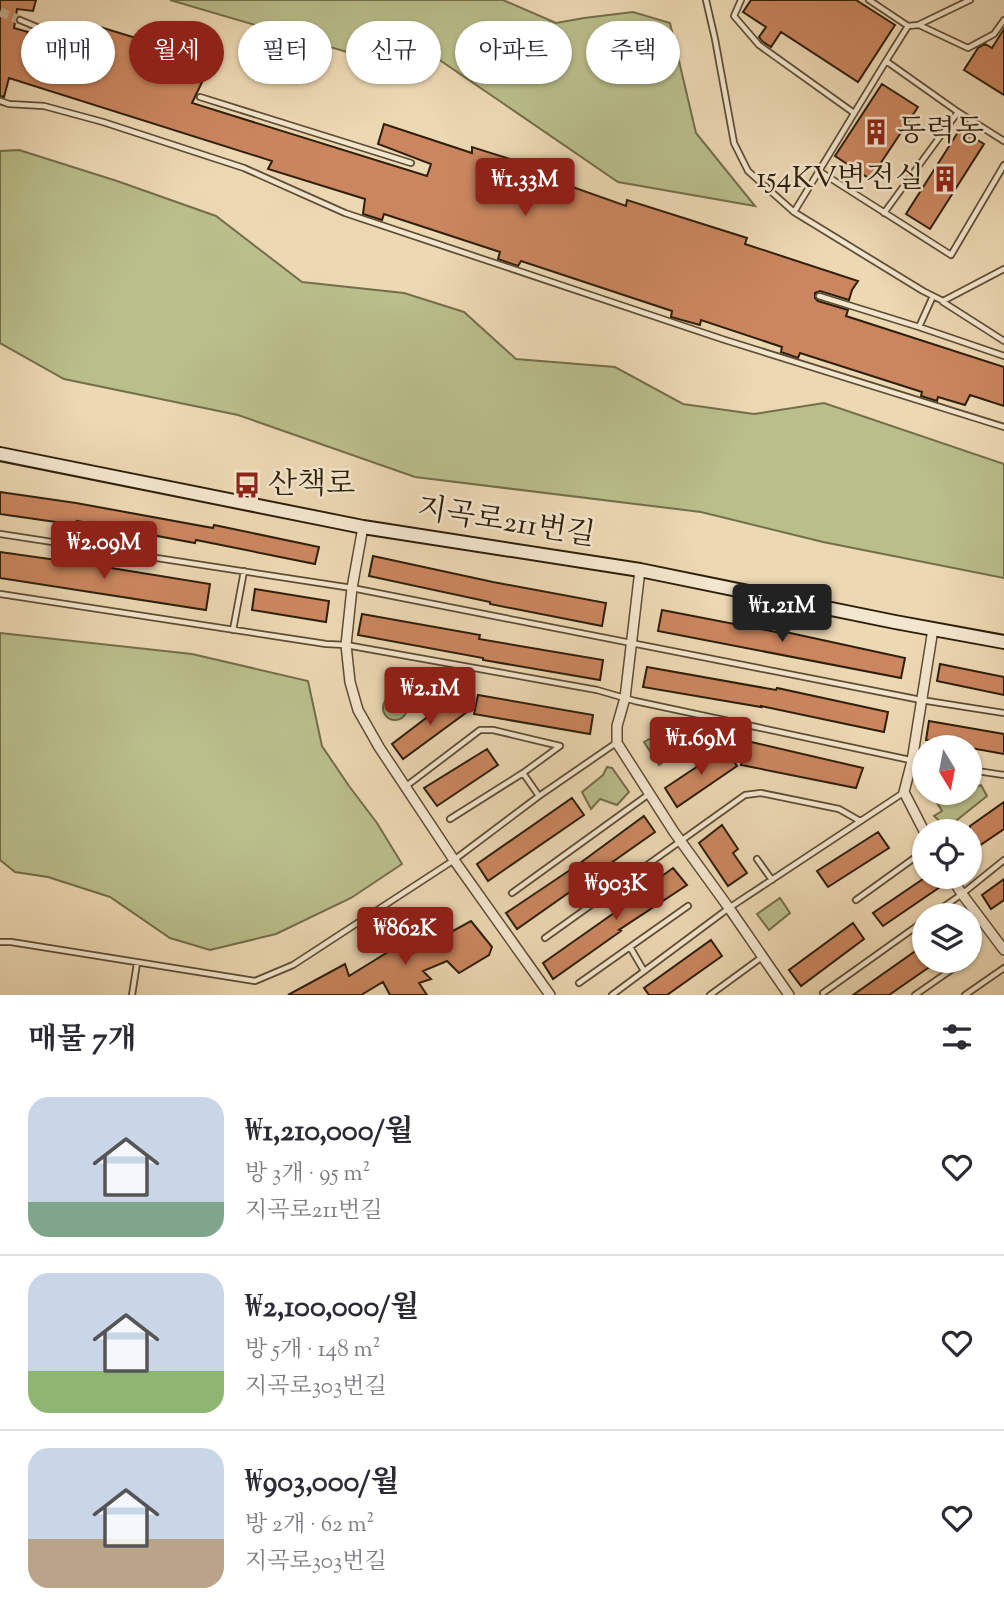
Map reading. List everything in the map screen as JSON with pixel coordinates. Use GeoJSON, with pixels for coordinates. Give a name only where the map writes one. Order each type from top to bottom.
{"type":"FeatureCollection","features":[{"type":"Feature","properties":{"kind":"main road","name":"지곡로211번길"},"geometry":{"type":"LineString","coordinates":[[0,454],[363,527],[640,570],[1004,642]]}},
{"type":"Feature","properties":{"kind":"street"},"geometry":{"type":"LineString","coordinates":[[363,527],[352,588],[346,645],[350,681],[358,710],[379,747],[454,860],[550,995]]}},
{"type":"Feature","properties":{"kind":"street"},"geometry":{"type":"LineString","coordinates":[[640,570],[625,698],[617,726],[617,743],[681,842],[789,995]]}},
{"type":"Feature","properties":{"kind":"street"},"geometry":{"type":"LineString","coordinates":[[916,735],[933,629]]}},
{"type":"Feature","properties":{"kind":"street"},"geometry":{"type":"LineString","coordinates":[[912,761],[904,792],[918,819]]}},
{"type":"Feature","properties":{"kind":"street"},"geometry":{"type":"LineString","coordinates":[[959,889],[1004,950]]}},
{"type":"Feature","properties":{"kind":"lane"},"geometry":{"type":"LineString","coordinates":[[706,0],[734,143],[748,171],[794,212],[943,301],[1004,341]]}},
{"type":"Feature","properties":{"kind":"lane"},"geometry":{"type":"LineString","coordinates":[[741,0],[734,16],[759,45],[854,113]]}},
{"type":"Feature","properties":{"kind":"lane"},"geometry":{"type":"LineString","coordinates":[[869,0],[908,26],[918,25],[970,0]]}},
{"type":"Feature","properties":{"kind":"lane"},"geometry":{"type":"LineString","coordinates":[[918,25],[968,48],[994,34],[1004,20]]}},
{"type":"Feature","properties":{"kind":"lane"},"geometry":{"type":"LineString","coordinates":[[794,212],[908,26]]}},
{"type":"Feature","properties":{"kind":"lane"},"geometry":{"type":"LineString","coordinates":[[886,61],[1004,141]]}},
{"type":"Feature","properties":{"kind":"lane"},"geometry":{"type":"LineString","coordinates":[[200,97],[411,163]]}},
{"type":"Feature","properties":{"kind":"lane"},"geometry":{"type":"LineString","coordinates":[[0,101],[44,106],[115,126],[244,168],[345,213],[724,340],[1004,427]]}},
{"type":"Feature","properties":{"kind":"lane"},"geometry":{"type":"LineString","coordinates":[[884,213],[958,112]]}},
{"type":"Feature","properties":{"kind":"lane"},"geometry":{"type":"LineString","coordinates":[[818,171],[951,255],[1004,164]]}},
{"type":"Feature","properties":{"kind":"lane"},"geometry":{"type":"LineString","coordinates":[[943,301],[1004,269]]}},
{"type":"Feature","properties":{"kind":"lane"},"geometry":{"type":"LineString","coordinates":[[819,296],[1004,356]]}},
{"type":"Feature","properties":{"kind":"lane"},"geometry":{"type":"LineString","coordinates":[[919,327],[933,296]]}},
{"type":"Feature","properties":{"kind":"lane"},"geometry":{"type":"LineString","coordinates":[[0,534],[352,588],[921,700],[1004,713]]}},
{"type":"Feature","properties":{"kind":"lane"},"geometry":{"type":"LineString","coordinates":[[233,630],[244,571]]}},
{"type":"Feature","properties":{"kind":"lane"},"geometry":{"type":"LineString","coordinates":[[0,594],[346,645],[597,690],[912,761]]}},
{"type":"Feature","properties":{"kind":"lane"},"geometry":{"type":"LineString","coordinates":[[405,787],[480,730],[493,730],[560,746],[450,819]]}},
{"type":"Feature","properties":{"kind":"lane"},"geometry":{"type":"LineString","coordinates":[[0,942],[255,981],[293,965],[454,860],[539,796],[617,743]]}},
{"type":"Feature","properties":{"kind":"lane"},"geometry":{"type":"LineString","coordinates":[[982,772],[1004,775]]}},
{"type":"Feature","properties":{"kind":"lane"},"geometry":{"type":"LineString","coordinates":[[523,773],[539,796]]}},
{"type":"Feature","properties":{"kind":"lane"},"geometry":{"type":"LineString","coordinates":[[612,995],[729,908],[904,792]]}},
{"type":"Feature","properties":{"kind":"lane"},"geometry":{"type":"LineString","coordinates":[[545,938],[746,795],[761,793],[839,809],[860,821]]}},
{"type":"Feature","properties":{"kind":"lane"},"geometry":{"type":"LineString","coordinates":[[512,892],[649,794]]}},
{"type":"Feature","properties":{"kind":"lane"},"geometry":{"type":"LineString","coordinates":[[757,859],[772,880]]}},
{"type":"Feature","properties":{"kind":"lane"},"geometry":{"type":"LineString","coordinates":[[856,900],[912,860]]}},
{"type":"Feature","properties":{"kind":"lane"},"geometry":{"type":"LineString","coordinates":[[949,903],[1004,860]]}},
{"type":"Feature","properties":{"kind":"lane"},"geometry":{"type":"LineString","coordinates":[[579,983],[688,906]]}},
{"type":"Feature","properties":{"kind":"lane"},"geometry":{"type":"LineString","coordinates":[[823,993],[912,930]]}},
{"type":"Feature","properties":{"kind":"lane"},"geometry":{"type":"LineString","coordinates":[[630,947],[644,971]]}},
{"type":"Feature","properties":{"kind":"lane"},"geometry":{"type":"LineString","coordinates":[[710,995],[762,956]]}},
{"type":"Feature","properties":{"kind":"lane"},"geometry":{"type":"LineString","coordinates":[[132,995],[137,963]]}},
{"type":"Feature","properties":{"kind":"lane"},"geometry":{"type":"LineString","coordinates":[[965,995],[1004,968]]}},
{"type":"Feature","properties":{"kind":"lane"},"geometry":{"type":"LineString","coordinates":[[916,995],[947,973]]}},
{"type":"Feature","properties":{"kind":"green space"},"geometry":{"type":"Polygon","coordinates":[[[170,0],[503,0],[551,21],[455,21],[455,71],[441,61],[441,21],[346,21],[346,52],[332,48],[332,21],[241,21],[170,0]]]}},
{"type":"Feature","properties":{"kind":"green space"},"geometry":{"type":"Polygon","coordinates":[[[633,12],[663,21],[586,21],[586,84],[680,84],[680,65],[696,133],[755,206],[618,182],[475,84],[572,84],[572,21],[567,21],[633,12]]]}},
{"type":"Feature","properties":{"kind":"green space"},"geometry":{"type":"Polygon","coordinates":[[[19,150],[216,216],[302,282],[404,293],[464,312],[516,359],[615,367],[683,404],[754,414],[824,403],[1004,464],[1004,578],[823,542],[701,512],[415,477],[238,415],[64,379],[0,343],[0,151],[19,150]]]}},
{"type":"Feature","properties":{"kind":"green space"},"geometry":{"type":"Polygon","coordinates":[[[0,633],[192,654],[308,681],[322,746],[377,823],[402,864],[351,898],[276,934],[210,950],[170,938],[110,897],[48,877],[15,872],[0,860],[0,633]]]}},
{"type":"Feature","properties":{"kind":"green space"},"geometry":{"type":"Polygon","coordinates":[[[395,696],[406,703],[407,708],[400,719],[395,720],[384,713],[383,708],[390,697],[395,696]]]}},
{"type":"Feature","properties":{"kind":"green space"},"geometry":{"type":"Polygon","coordinates":[[[671,727],[684,746],[659,765],[644,742],[671,727]]]}},
{"type":"Feature","properties":{"kind":"green space"},"geometry":{"type":"Polygon","coordinates":[[[607,767],[612,768],[629,792],[617,805],[600,799],[591,809],[582,792],[603,775],[607,767]]]}},
{"type":"Feature","properties":{"kind":"green space"},"geometry":{"type":"Polygon","coordinates":[[[982,787],[987,796],[982,800],[982,787]]]}},
{"type":"Feature","properties":{"kind":"green space"},"geometry":{"type":"Polygon","coordinates":[[[938,805],[976,805],[958,819],[937,819],[934,816],[942,811],[938,805]]]}},
{"type":"Feature","properties":{"kind":"green space"},"geometry":{"type":"Polygon","coordinates":[[[780,898],[790,913],[769,930],[757,914],[780,898]]]}},
{"type":"Feature","properties":{"kind":"building"},"geometry":{"type":"Polygon","coordinates":[[[0,0],[36,0],[33,11],[17,9],[14,28],[21,30],[21,82],[9,78],[4,97],[0,96],[0,0]]]}},
{"type":"Feature","properties":{"kind":"building"},"geometry":{"type":"Polygon","coordinates":[[[751,0],[856,0],[895,25],[858,82],[781,32],[771,47],[762,41],[759,37],[766,27],[743,12],[751,0]]]}},
{"type":"Feature","properties":{"kind":"building"},"geometry":{"type":"Polygon","coordinates":[[[1004,29],[1004,95],[964,70],[978,48],[985,44],[992,48],[1004,29]]]}},
{"type":"Feature","properties":{"kind":"building"},"geometry":{"type":"Polygon","coordinates":[[[115,32],[129,36],[129,84],[201,84],[192,103],[427,176],[431,164],[378,144],[384,124],[472,153],[472,147],[551,172],[547,178],[626,206],[627,200],[747,238],[745,244],[858,281],[849,300],[820,291],[815,293],[815,298],[848,310],[846,316],[1004,367],[1004,406],[970,395],[965,405],[938,397],[937,401],[921,396],[922,392],[800,353],[798,358],[781,352],[782,347],[701,320],[700,325],[671,317],[672,311],[521,261],[518,266],[498,259],[500,252],[384,214],[382,220],[363,214],[365,199],[268,169],[272,161],[28,84],[115,84],[115,32]]]}},
{"type":"Feature","properties":{"kind":"building","name":"동력동"},"geometry":{"type":"Polygon","coordinates":[[[882,84],[918,107],[870,179],[835,156],[882,84]]]}},
{"type":"Feature","properties":{"kind":"building","name":"154KV변전실"},"geometry":{"type":"Polygon","coordinates":[[[960,129],[984,144],[930,229],[906,214],[960,129]]]}},
{"type":"Feature","properties":{"kind":"building"},"geometry":{"type":"Polygon","coordinates":[[[0,492],[213,528],[214,525],[319,547],[315,564],[196,540],[195,543],[77,521],[77,525],[0,514],[0,492]]]}},
{"type":"Feature","properties":{"kind":"building"},"geometry":{"type":"Polygon","coordinates":[[[0,552],[210,584],[206,610],[0,578],[0,552]]]}},
{"type":"Feature","properties":{"kind":"building"},"geometry":{"type":"Polygon","coordinates":[[[373,556],[606,603],[602,626],[369,576],[373,556]]]}},
{"type":"Feature","properties":{"kind":"building"},"geometry":{"type":"Polygon","coordinates":[[[255,589],[329,601],[326,622],[252,610],[255,589]]]}},
{"type":"Feature","properties":{"kind":"building"},"geometry":{"type":"Polygon","coordinates":[[[662,610],[781,631],[905,658],[901,678],[658,631],[662,610]]]}},
{"type":"Feature","properties":{"kind":"building"},"geometry":{"type":"Polygon","coordinates":[[[362,614],[480,635],[479,639],[603,660],[600,680],[358,635],[362,614]]]}},
{"type":"Feature","properties":{"kind":"building"},"geometry":{"type":"Polygon","coordinates":[[[940,664],[1004,677],[1004,695],[937,681],[940,664]]]}},
{"type":"Feature","properties":{"kind":"building"},"geometry":{"type":"Polygon","coordinates":[[[647,667],[776,690],[777,688],[888,712],[884,732],[761,706],[643,687],[647,667]]]}},
{"type":"Feature","properties":{"kind":"building"},"geometry":{"type":"Polygon","coordinates":[[[478,695],[593,715],[590,734],[474,714],[478,695]]]}},
{"type":"Feature","properties":{"kind":"building"},"geometry":{"type":"Polygon","coordinates":[[[455,696],[467,712],[403,759],[392,744],[455,696]]]}},
{"type":"Feature","properties":{"kind":"building"},"geometry":{"type":"Polygon","coordinates":[[[929,721],[1004,734],[1004,754],[982,750],[982,735],[927,735],[929,721]]]}},
{"type":"Feature","properties":{"kind":"building"},"geometry":{"type":"Polygon","coordinates":[[[747,741],[863,768],[856,788],[741,765],[747,741]]]}},
{"type":"Feature","properties":{"kind":"building"},"geometry":{"type":"Polygon","coordinates":[[[725,748],[737,766],[677,807],[665,788],[725,748]]]}},
{"type":"Feature","properties":{"kind":"building"},"geometry":{"type":"Polygon","coordinates":[[[487,749],[498,765],[437,806],[424,788],[487,749]]]}},
{"type":"Feature","properties":{"kind":"building"},"geometry":{"type":"Polygon","coordinates":[[[572,798],[584,815],[488,881],[477,864],[572,798]]]}},
{"type":"Feature","properties":{"kind":"building"},"geometry":{"type":"Polygon","coordinates":[[[1004,802],[1004,829],[982,844],[980,819],[1004,802]]]}},
{"type":"Feature","properties":{"kind":"building"},"geometry":{"type":"Polygon","coordinates":[[[644,816],[655,832],[517,929],[506,913],[644,816]]]}},
{"type":"Feature","properties":{"kind":"building"},"geometry":{"type":"Polygon","coordinates":[[[722,825],[738,849],[733,853],[747,873],[728,886],[699,843],[722,825]]]}},
{"type":"Feature","properties":{"kind":"building"},"geometry":{"type":"Polygon","coordinates":[[[878,832],[889,848],[828,887],[817,871],[878,832]]]}},
{"type":"Feature","properties":{"kind":"building"},"geometry":{"type":"Polygon","coordinates":[[[673,868],[687,885],[619,930],[621,931],[553,979],[543,963],[673,868]]]}},
{"type":"Feature","properties":{"kind":"building"},"geometry":{"type":"Polygon","coordinates":[[[1004,879],[1004,900],[991,909],[982,895],[1004,879]]]}},
{"type":"Feature","properties":{"kind":"building"},"geometry":{"type":"Polygon","coordinates":[[[912,887],[912,889],[937,889],[917,903],[912,903],[912,906],[883,926],[873,913],[912,887]]]}},
{"type":"Feature","properties":{"kind":"building"},"geometry":{"type":"Polygon","coordinates":[[[471,921],[492,947],[489,955],[459,973],[447,961],[423,971],[431,979],[419,983],[427,995],[390,995],[383,982],[361,995],[288,995],[345,964],[349,976],[401,944],[407,956],[471,921]]]}},
{"type":"Feature","properties":{"kind":"building"},"geometry":{"type":"Polygon","coordinates":[[[853,923],[864,939],[801,986],[789,970],[853,923]]]}},
{"type":"Feature","properties":{"kind":"building"},"geometry":{"type":"Polygon","coordinates":[[[711,940],[722,956],[667,995],[649,995],[644,988],[711,940]]]}},
{"type":"Feature","properties":{"kind":"building"},"geometry":{"type":"Polygon","coordinates":[[[912,953],[912,973],[921,973],[889,995],[853,995],[912,953]]]}},
{"type":"Feature","properties":{"kind":"tunnel"},"geometry":{"type":"LineString","coordinates":[[0,12],[20,20]]}},
{"type":"Feature","properties":{"kind":"place","name":"동력동"},"geometry":{"type":"Point","coordinates":[876,132]}},
{"type":"Feature","properties":{"kind":"place","name":"154KV변전실"},"geometry":{"type":"Point","coordinates":[945,179]}},
{"type":"Feature","properties":{"kind":"place","name":"산책로"},"geometry":{"type":"Point","coordinates":[247,485]}}]}
